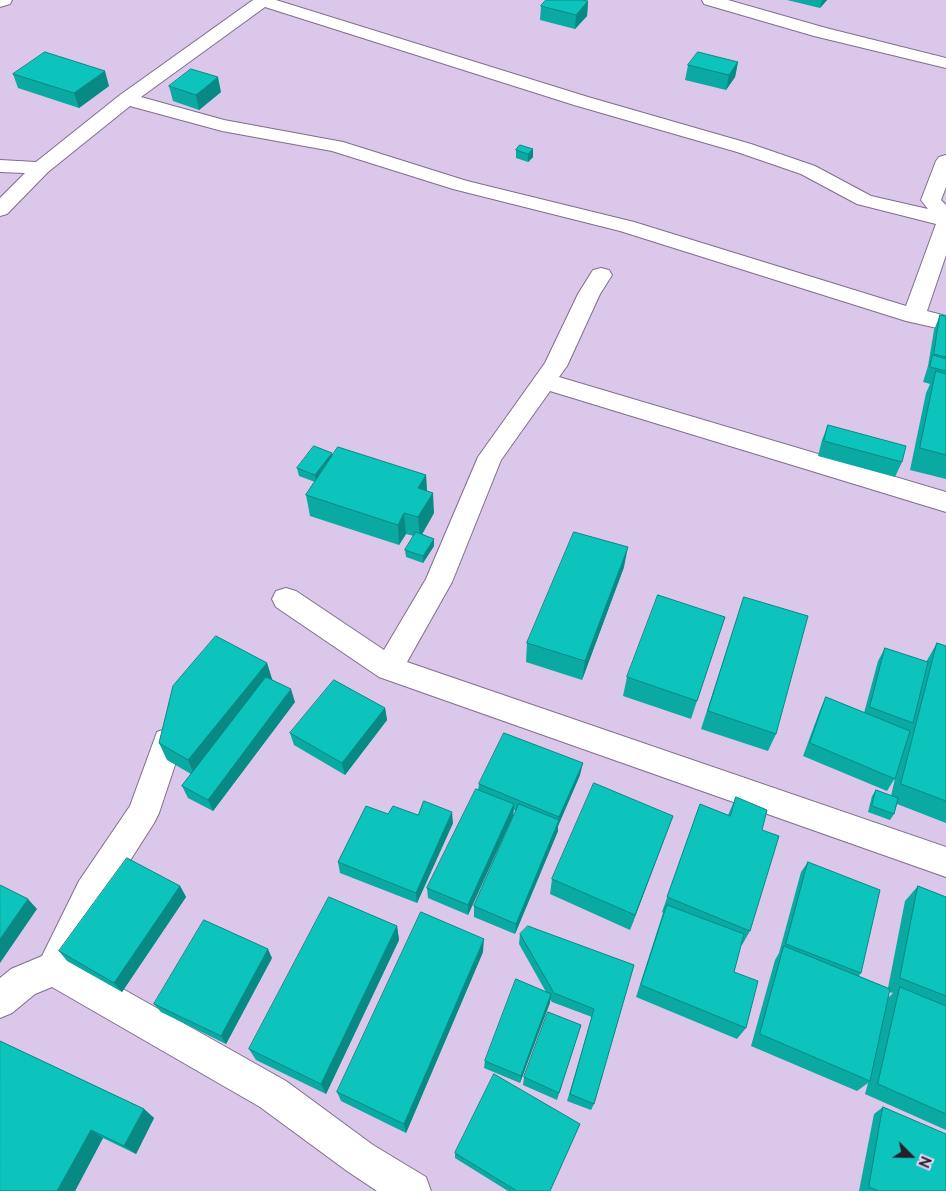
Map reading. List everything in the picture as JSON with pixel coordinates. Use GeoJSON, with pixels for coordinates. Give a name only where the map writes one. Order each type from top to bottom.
{"type":"FeatureCollection","features":[{"type":"Feature","properties":{"kind":"street"},"geometry":{"type":"LineString","coordinates":[[0,2],[4,0]]}},
{"type":"Feature","properties":{"kind":"street"},"geometry":{"type":"LineString","coordinates":[[710,0],[729,3],[820,32],[946,64]]}},
{"type":"Feature","properties":{"kind":"street"},"geometry":{"type":"LineString","coordinates":[[0,210],[41,168],[126,99],[263,1],[581,101],[744,148],[808,170],[864,200],[946,220]]}},
{"type":"Feature","properties":{"kind":"street"},"geometry":{"type":"LineString","coordinates":[[126,99],[222,125],[336,146],[460,185],[627,226],[914,316],[946,323]]}},
{"type":"Feature","properties":{"kind":"street"},"geometry":{"type":"LineString","coordinates":[[946,161],[931,200],[946,220]]}},
{"type":"Feature","properties":{"kind":"street"},"geometry":{"type":"LineString","coordinates":[[0,166],[41,168]]}},
{"type":"Feature","properties":{"kind":"street"},"geometry":{"type":"LineString","coordinates":[[914,316],[946,225]]}},
{"type":"Feature","properties":{"kind":"street"},"geometry":{"type":"LineString","coordinates":[[389,668],[438,582],[490,457],[555,366],[589,294],[601,275]]}},
{"type":"Feature","properties":{"kind":"street"},"geometry":{"type":"LineString","coordinates":[[545,380],[946,502]]}},
{"type":"Feature","properties":{"kind":"street"},"geometry":{"type":"LineString","coordinates":[[286,599],[389,668],[946,862]]}},
{"type":"Feature","properties":{"kind":"street"},"geometry":{"type":"LineString","coordinates":[[0,1001],[23,981],[54,969],[91,892],[143,813],[168,741]]}},
{"type":"Feature","properties":{"kind":"street"},"geometry":{"type":"LineString","coordinates":[[54,969],[273,1094],[360,1158],[411,1191]]}},
{"type":"Feature","properties":{"kind":"building"},"geometry":{"type":"Polygon","coordinates":[[[546,0],[588,1],[576,15],[541,6],[546,0]]]}},
{"type":"Feature","properties":{"kind":"building"},"geometry":{"type":"Polygon","coordinates":[[[45,52],[105,71],[74,93],[13,74],[45,52]]]}},
{"type":"Feature","properties":{"kind":"building"},"geometry":{"type":"Polygon","coordinates":[[[698,52],[738,62],[729,75],[688,65],[698,52]]]}},
{"type":"Feature","properties":{"kind":"building"},"geometry":{"type":"Polygon","coordinates":[[[191,69],[218,77],[196,95],[169,86],[191,69]]]}},
{"type":"Feature","properties":{"kind":"building"},"geometry":{"type":"Polygon","coordinates":[[[520,145],[533,149],[528,154],[516,150],[520,145]]]}},
{"type":"Feature","properties":{"kind":"building"},"geometry":{"type":"Polygon","coordinates":[[[940,315],[946,316],[946,357],[934,354],[940,315]]]}},
{"type":"Feature","properties":{"kind":"building"},"geometry":{"type":"Polygon","coordinates":[[[933,355],[946,359],[946,371],[930,367],[933,355]]]}},
{"type":"Feature","properties":{"kind":"building"},"geometry":{"type":"Polygon","coordinates":[[[936,371],[946,374],[946,455],[920,448],[936,371]]]}},
{"type":"Feature","properties":{"kind":"building"},"geometry":{"type":"Polygon","coordinates":[[[828,425],[906,446],[902,462],[824,441],[828,425]]]}},
{"type":"Feature","properties":{"kind":"building"},"geometry":{"type":"Polygon","coordinates":[[[314,446],[332,453],[315,475],[297,468],[314,446]]]}},
{"type":"Feature","properties":{"kind":"building"},"geometry":{"type":"Polygon","coordinates":[[[338,447],[426,475],[418,488],[433,493],[418,517],[404,513],[398,525],[306,495],[338,447]]]}},
{"type":"Feature","properties":{"kind":"building"},"geometry":{"type":"Polygon","coordinates":[[[416,532],[434,539],[423,556],[405,550],[416,532]]]}},
{"type":"Feature","properties":{"kind":"building"},"geometry":{"type":"Polygon","coordinates":[[[574,532],[628,547],[585,661],[527,643],[574,532]]]}},
{"type":"Feature","properties":{"kind":"building"},"geometry":{"type":"Polygon","coordinates":[[[658,595],[725,617],[697,701],[627,677],[658,595]]]}},
{"type":"Feature","properties":{"kind":"building"},"geometry":{"type":"Polygon","coordinates":[[[744,597],[808,616],[776,734],[708,711],[744,597]]]}},
{"type":"Feature","properties":{"kind":"building"},"geometry":{"type":"Polygon","coordinates":[[[216,636],[267,663],[188,760],[159,743],[173,686],[216,636]]]}},
{"type":"Feature","properties":{"kind":"building"},"geometry":{"type":"Polygon","coordinates":[[[937,643],[946,646],[946,801],[901,784],[937,643]]]}},
{"type":"Feature","properties":{"kind":"building"},"geometry":{"type":"Polygon","coordinates":[[[885,648],[928,662],[913,723],[870,707],[885,648]]]}},
{"type":"Feature","properties":{"kind":"building"},"geometry":{"type":"Polygon","coordinates":[[[266,677],[291,689],[208,800],[182,786],[266,677]]]}},
{"type":"Feature","properties":{"kind":"building"},"geometry":{"type":"Polygon","coordinates":[[[334,680],[385,708],[342,763],[290,733],[334,680]]]}},
{"type":"Feature","properties":{"kind":"building"},"geometry":{"type":"Polygon","coordinates":[[[826,697],[910,731],[895,779],[810,743],[826,697]]]}},
{"type":"Feature","properties":{"kind":"building"},"geometry":{"type":"Polygon","coordinates":[[[504,733],[583,763],[559,817],[479,784],[504,733]]]}},
{"type":"Feature","properties":{"kind":"building"},"geometry":{"type":"Polygon","coordinates":[[[594,783],[673,816],[635,915],[552,879],[594,783]]]}},
{"type":"Feature","properties":{"kind":"building"},"geometry":{"type":"Polygon","coordinates":[[[476,789],[514,804],[468,905],[427,888],[476,789]]]}},
{"type":"Feature","properties":{"kind":"building"},"geometry":{"type":"Polygon","coordinates":[[[876,790],[898,798],[894,814],[872,806],[876,790]]]}},
{"type":"Feature","properties":{"kind":"building"},"geometry":{"type":"Polygon","coordinates":[[[736,797],[767,810],[762,830],[779,836],[750,931],[667,897],[700,804],[730,816],[736,797]]]}},
{"type":"Feature","properties":{"kind":"building"},"geometry":{"type":"Polygon","coordinates":[[[424,801],[452,812],[416,893],[338,862],[366,806],[388,814],[393,806],[418,815],[424,801]]]}},
{"type":"Feature","properties":{"kind":"building"},"geometry":{"type":"Polygon","coordinates":[[[519,804],[559,820],[516,924],[474,906],[519,804]]]}},
{"type":"Feature","properties":{"kind":"building"},"geometry":{"type":"Polygon","coordinates":[[[127,858],[180,886],[114,983],[59,951],[127,858]]]}},
{"type":"Feature","properties":{"kind":"building"},"geometry":{"type":"Polygon","coordinates":[[[808,862],[880,890],[861,973],[786,944],[808,862]]]}},
{"type":"Feature","properties":{"kind":"building"},"geometry":{"type":"Polygon","coordinates":[[[0,885],[28,899],[0,939],[0,885]]]}},
{"type":"Feature","properties":{"kind":"building"},"geometry":{"type":"Polygon","coordinates":[[[918,886],[946,897],[946,996],[900,978],[918,886]]]}},
{"type":"Feature","properties":{"kind":"building"},"geometry":{"type":"Polygon","coordinates":[[[329,897],[397,926],[321,1084],[249,1049],[329,897]]]}},
{"type":"Feature","properties":{"kind":"building"},"geometry":{"type":"Polygon","coordinates":[[[667,905],[744,934],[734,972],[758,981],[746,1028],[641,985],[667,905]]]}},
{"type":"Feature","properties":{"kind":"building"},"geometry":{"type":"Polygon","coordinates":[[[421,912],[484,939],[404,1124],[337,1092],[421,912]]]}},
{"type":"Feature","properties":{"kind":"building"},"geometry":{"type":"Polygon","coordinates":[[[204,920],[268,949],[221,1036],[154,1004],[204,920]]]}},
{"type":"Feature","properties":{"kind":"building"},"geometry":{"type":"Polygon","coordinates":[[[528,926],[634,965],[594,1104],[570,1094],[594,1009],[554,993],[520,934],[528,926]]]}},
{"type":"Feature","properties":{"kind":"building"},"geometry":{"type":"Polygon","coordinates":[[[784,946],[890,989],[870,1081],[760,1034],[784,946]]]}},
{"type":"Feature","properties":{"kind":"building"},"geometry":{"type":"Polygon","coordinates":[[[516,979],[551,994],[521,1076],[485,1061],[516,979]]]}},
{"type":"Feature","properties":{"kind":"building"},"geometry":{"type":"Polygon","coordinates":[[[900,987],[946,1006],[946,1114],[878,1084],[900,987]]]}},
{"type":"Feature","properties":{"kind":"building"},"geometry":{"type":"Polygon","coordinates":[[[548,1012],[581,1025],[559,1093],[524,1077],[548,1012]]]}},
{"type":"Feature","properties":{"kind":"building"},"geometry":{"type":"Polygon","coordinates":[[[0,1041],[144,1109],[124,1146],[91,1130],[57,1191],[0,1191],[0,1041]]]}},
{"type":"Feature","properties":{"kind":"building"},"geometry":{"type":"Polygon","coordinates":[[[494,1074],[580,1124],[550,1191],[517,1191],[455,1153],[494,1074]]]}},
{"type":"Feature","properties":{"kind":"building"},"geometry":{"type":"Polygon","coordinates":[[[883,1107],[946,1134],[946,1191],[879,1191],[869,1187],[883,1107]]]}}]}
